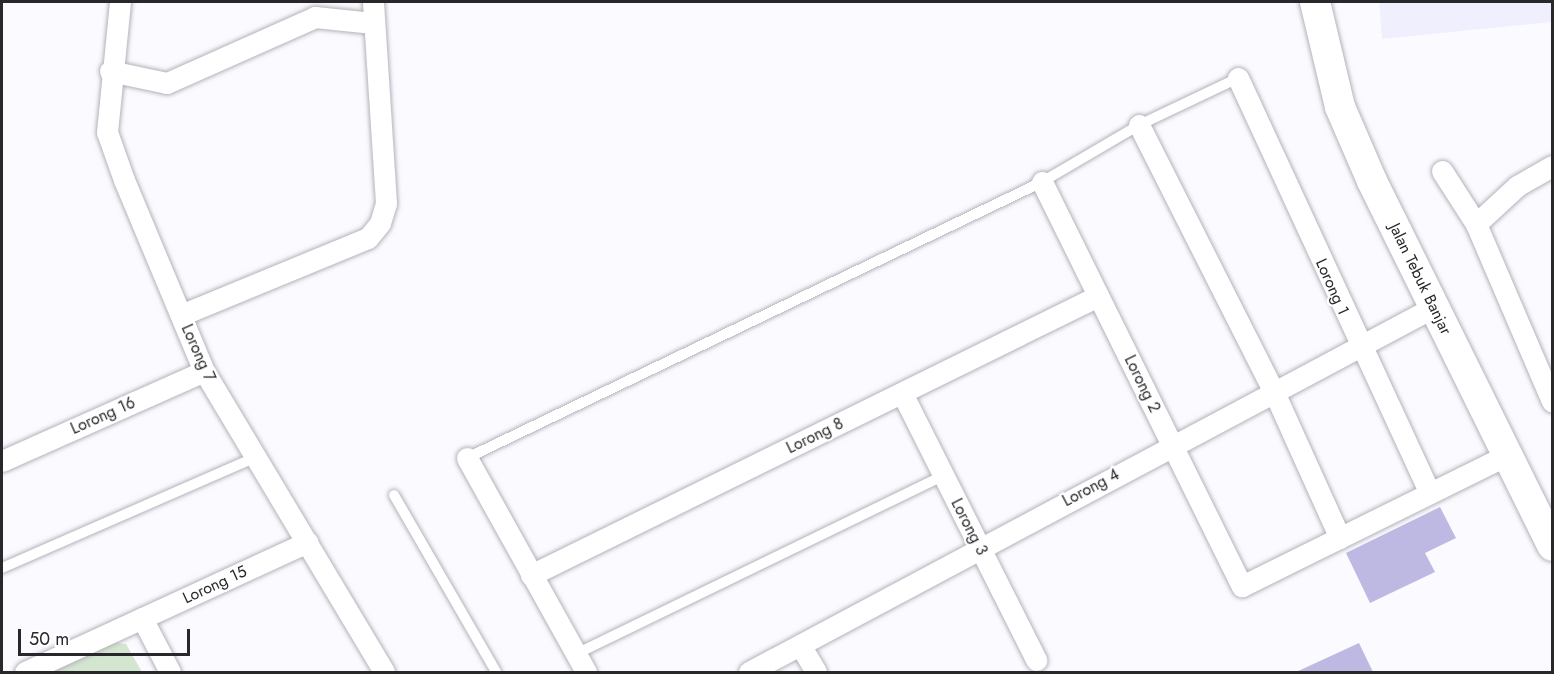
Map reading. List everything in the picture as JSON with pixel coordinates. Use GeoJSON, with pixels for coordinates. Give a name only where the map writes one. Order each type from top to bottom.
{"type":"FeatureCollection","features":[{"type":"Feature","properties":{"kind":"street","name":"Lorong 7"},"geometry":{"type":"LineString","coordinates":[[120,2],[110,71],[107,132],[204,371],[384,672]]}},
{"type":"Feature","properties":{"kind":"street"},"geometry":{"type":"LineString","coordinates":[[181,315],[368,238],[380,223],[386,203],[373,2]]}},
{"type":"Feature","properties":{"kind":"street","name":"Jalan Tebuk Banjar"},"geometry":{"type":"LineString","coordinates":[[1315,2],[1340,107],[1434,307],[1552,546]]}},
{"type":"Feature","properties":{"kind":"street"},"geometry":{"type":"LineString","coordinates":[[110,71],[167,83],[315,17],[373,23]]}},
{"type":"Feature","properties":{"kind":"street","name":"Lorong 1"},"geometry":{"type":"LineString","coordinates":[[1238,78],[1359,347],[1430,493]]}},
{"type":"Feature","properties":{"kind":"street"},"geometry":{"type":"LineString","coordinates":[[1139,125],[1274,392],[1340,538],[1507,455]]}},
{"type":"Feature","properties":{"kind":"street"},"geometry":{"type":"LineString","coordinates":[[1476,224],[1517,186],[1552,166]]}},
{"type":"Feature","properties":{"kind":"street"},"geometry":{"type":"LineString","coordinates":[[1442,171],[1476,224],[1552,401]]}},
{"type":"Feature","properties":{"kind":"street","name":"Lorong 2"},"geometry":{"type":"LineString","coordinates":[[1042,182],[1242,586],[1340,538]]}},
{"type":"Feature","properties":{"kind":"street","name":"Lorong 8"},"geometry":{"type":"LineString","coordinates":[[531,575],[1098,296]]}},
{"type":"Feature","properties":{"kind":"street","name":"Lorong 4"},"geometry":{"type":"LineString","coordinates":[[749,672],[1434,307]]}},
{"type":"Feature","properties":{"kind":"street","name":"Lorong 16"},"geometry":{"type":"LineString","coordinates":[[2,461],[204,371]]}},
{"type":"Feature","properties":{"kind":"street","name":"Lorong 3"},"geometry":{"type":"LineString","coordinates":[[902,393],[1036,660]]}},
{"type":"Feature","properties":{"kind":"street"},"geometry":{"type":"LineString","coordinates":[[467,458],[581,663]]}},
{"type":"Feature","properties":{"kind":"street","name":"Lorong 15"},"geometry":{"type":"LineString","coordinates":[[27,672],[307,542]]}},
{"type":"Feature","properties":{"kind":"street"},"geometry":{"type":"LineString","coordinates":[[142,618],[170,672]]}},
{"type":"Feature","properties":{"kind":"street"},"geometry":{"type":"LineString","coordinates":[[800,645],[816,672]]}},
{"type":"Feature","properties":{"kind":"lane"},"geometry":{"type":"LineString","coordinates":[[467,458],[1042,182],[1139,125],[1238,78]]}},
{"type":"Feature","properties":{"kind":"lane"},"geometry":{"type":"LineString","coordinates":[[2,568],[256,457]]}},
{"type":"Feature","properties":{"kind":"lane"},"geometry":{"type":"LineString","coordinates":[[581,663],[943,476]]}},
{"type":"Feature","properties":{"kind":"lane"},"geometry":{"type":"LineString","coordinates":[[394,495],[496,672]]}},
{"type":"Feature","properties":{"kind":"shaded area"},"geometry":{"type":"Polygon","coordinates":[[[1379,2],[1552,2],[1552,22],[1382,39],[1379,2]]]}},
{"type":"Feature","properties":{"kind":"green space"},"geometry":{"type":"Polygon","coordinates":[[[111,642],[126,644],[142,672],[46,672],[111,642]]]}},
{"type":"Feature","properties":{"kind":"building"},"geometry":{"type":"Polygon","coordinates":[[[1440,507],[1456,538],[1425,553],[1435,572],[1370,603],[1346,553],[1440,507]]]}},
{"type":"Feature","properties":{"kind":"building"},"geometry":{"type":"Polygon","coordinates":[[[1359,643],[1373,672],[1296,672],[1359,643]]]}}]}
